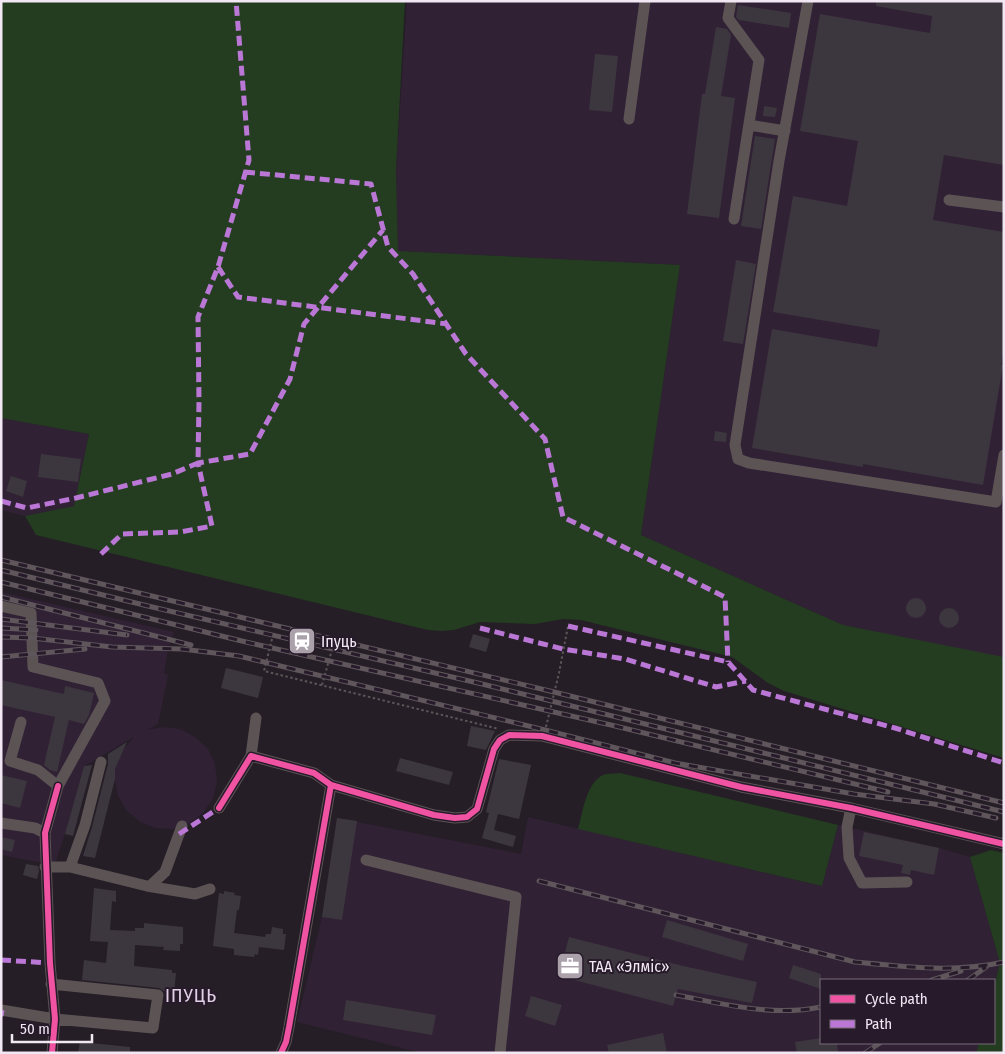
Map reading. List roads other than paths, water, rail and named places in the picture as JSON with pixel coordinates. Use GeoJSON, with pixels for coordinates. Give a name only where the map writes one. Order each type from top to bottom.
{"type":"FeatureCollection","features":[{"type":"Feature","properties":{"kind":"street"},"geometry":{"type":"LineString","coordinates":[[629,119],[645,1]]}},
{"type":"Feature","properties":{"kind":"street"},"geometry":{"type":"LineString","coordinates":[[731,1],[728,18],[759,60],[734,219]]}},
{"type":"Feature","properties":{"kind":"street"},"geometry":{"type":"LineString","coordinates":[[808,1],[734,445],[738,459],[749,463],[1000,506],[1004,455]]}},
{"type":"Feature","properties":{"kind":"street"},"geometry":{"type":"LineString","coordinates":[[749,125],[785,131]]}},
{"type":"Feature","properties":{"kind":"street"},"geometry":{"type":"LineString","coordinates":[[949,200],[1004,208]]}},
{"type":"Feature","properties":{"kind":"street"},"geometry":{"type":"LineString","coordinates":[[1,606],[31,613],[33,667],[98,683],[105,701],[58,786],[45,833],[51,984],[55,1019],[52,1053]]}},
{"type":"Feature","properties":{"kind":"street"},"geometry":{"type":"LineString","coordinates":[[219,808],[251,756],[256,718]]}},
{"type":"Feature","properties":{"kind":"street"},"geometry":{"type":"LineString","coordinates":[[21,722],[10,761],[38,770],[58,786]]}},
{"type":"Feature","properties":{"kind":"street"},"geometry":{"type":"LineString","coordinates":[[251,756],[314,773],[331,785],[434,815],[456,818],[467,817],[477,809],[494,749],[500,740],[510,735],[542,736],[741,787],[851,808],[1004,844]]}},
{"type":"Feature","properties":{"kind":"street"},"geometry":{"type":"LineString","coordinates":[[70,867],[85,825],[101,762]]}},
{"type":"Feature","properties":{"kind":"street"},"geometry":{"type":"LineString","coordinates":[[280,1053],[286,1042],[289,1027],[331,785]]}},
{"type":"Feature","properties":{"kind":"street"},"geometry":{"type":"LineString","coordinates":[[851,808],[848,827],[849,858],[862,883],[907,882]]}},
{"type":"Feature","properties":{"kind":"street"},"geometry":{"type":"LineString","coordinates":[[1,822],[34,828],[45,833]]}},
{"type":"Feature","properties":{"kind":"street"},"geometry":{"type":"LineString","coordinates":[[150,886],[165,872],[182,826]]}},
{"type":"Feature","properties":{"kind":"street"},"geometry":{"type":"LineString","coordinates":[[366,860],[516,898],[500,1053]]}},
{"type":"Feature","properties":{"kind":"street"},"geometry":{"type":"LineString","coordinates":[[45,867],[70,867],[150,886],[195,894],[210,889]]}},
{"type":"Feature","properties":{"kind":"street"},"geometry":{"type":"LineString","coordinates":[[1,1010],[55,1019],[154,1028],[158,995],[51,984]]}},
{"type":"Feature","properties":{"kind":"railway"},"geometry":{"type":"LineString","coordinates":[[1,560],[554,692],[1004,803]]}},
{"type":"Feature","properties":{"kind":"railway"},"geometry":{"type":"LineString","coordinates":[[1,570],[478,683],[1004,812]]}},
{"type":"Feature","properties":{"kind":"railway"},"geometry":{"type":"LineString","coordinates":[[1,582],[246,642],[611,725],[888,792]]}},
{"type":"Feature","properties":{"kind":"railway"},"geometry":{"type":"LineString","coordinates":[[1,597],[191,645]]}},
{"type":"Feature","properties":{"kind":"railway"},"geometry":{"type":"LineString","coordinates":[[1,619],[127,635]]}},
{"type":"Feature","properties":{"kind":"railway"},"geometry":{"type":"LineString","coordinates":[[1,628],[36,630]]}},
{"type":"Feature","properties":{"kind":"railway"},"geometry":{"type":"LineString","coordinates":[[1,637],[32,638],[112,647],[182,649],[239,656],[675,763],[854,794],[934,804],[996,818]]}},
{"type":"Feature","properties":{"kind":"railway"},"geometry":{"type":"LineString","coordinates":[[1,657],[85,649]]}},
{"type":"Feature","properties":{"kind":"railway"},"geometry":{"type":"LineString","coordinates":[[539,881],[855,962],[949,968],[1004,962]]}},
{"type":"Feature","properties":{"kind":"railway"},"geometry":{"type":"LineString","coordinates":[[969,979],[986,967]]}},
{"type":"Feature","properties":{"kind":"railway"},"geometry":{"type":"LineString","coordinates":[[935,979],[961,971]]}},
{"type":"Feature","properties":{"kind":"railway"},"geometry":{"type":"LineString","coordinates":[[676,995],[766,1010],[784,1011],[820,1007]]}},
{"type":"Feature","properties":{"kind":"railway"},"geometry":{"type":"LineString","coordinates":[[865,1053],[878,1044]]}},
{"type":"Feature","properties":{"kind":"place","name":"Іпуць"},"geometry":{"type":"Point","coordinates":[302,641]}},
{"type":"Feature","properties":{"kind":"place","name":"ТАА «Элміс»"},"geometry":{"type":"Point","coordinates":[570,966]}},
{"type":"Feature","properties":{"kind":"district","name":"ІПУЦЬ"},"geometry":{"type":"Point","coordinates":[191,995]}}]}
